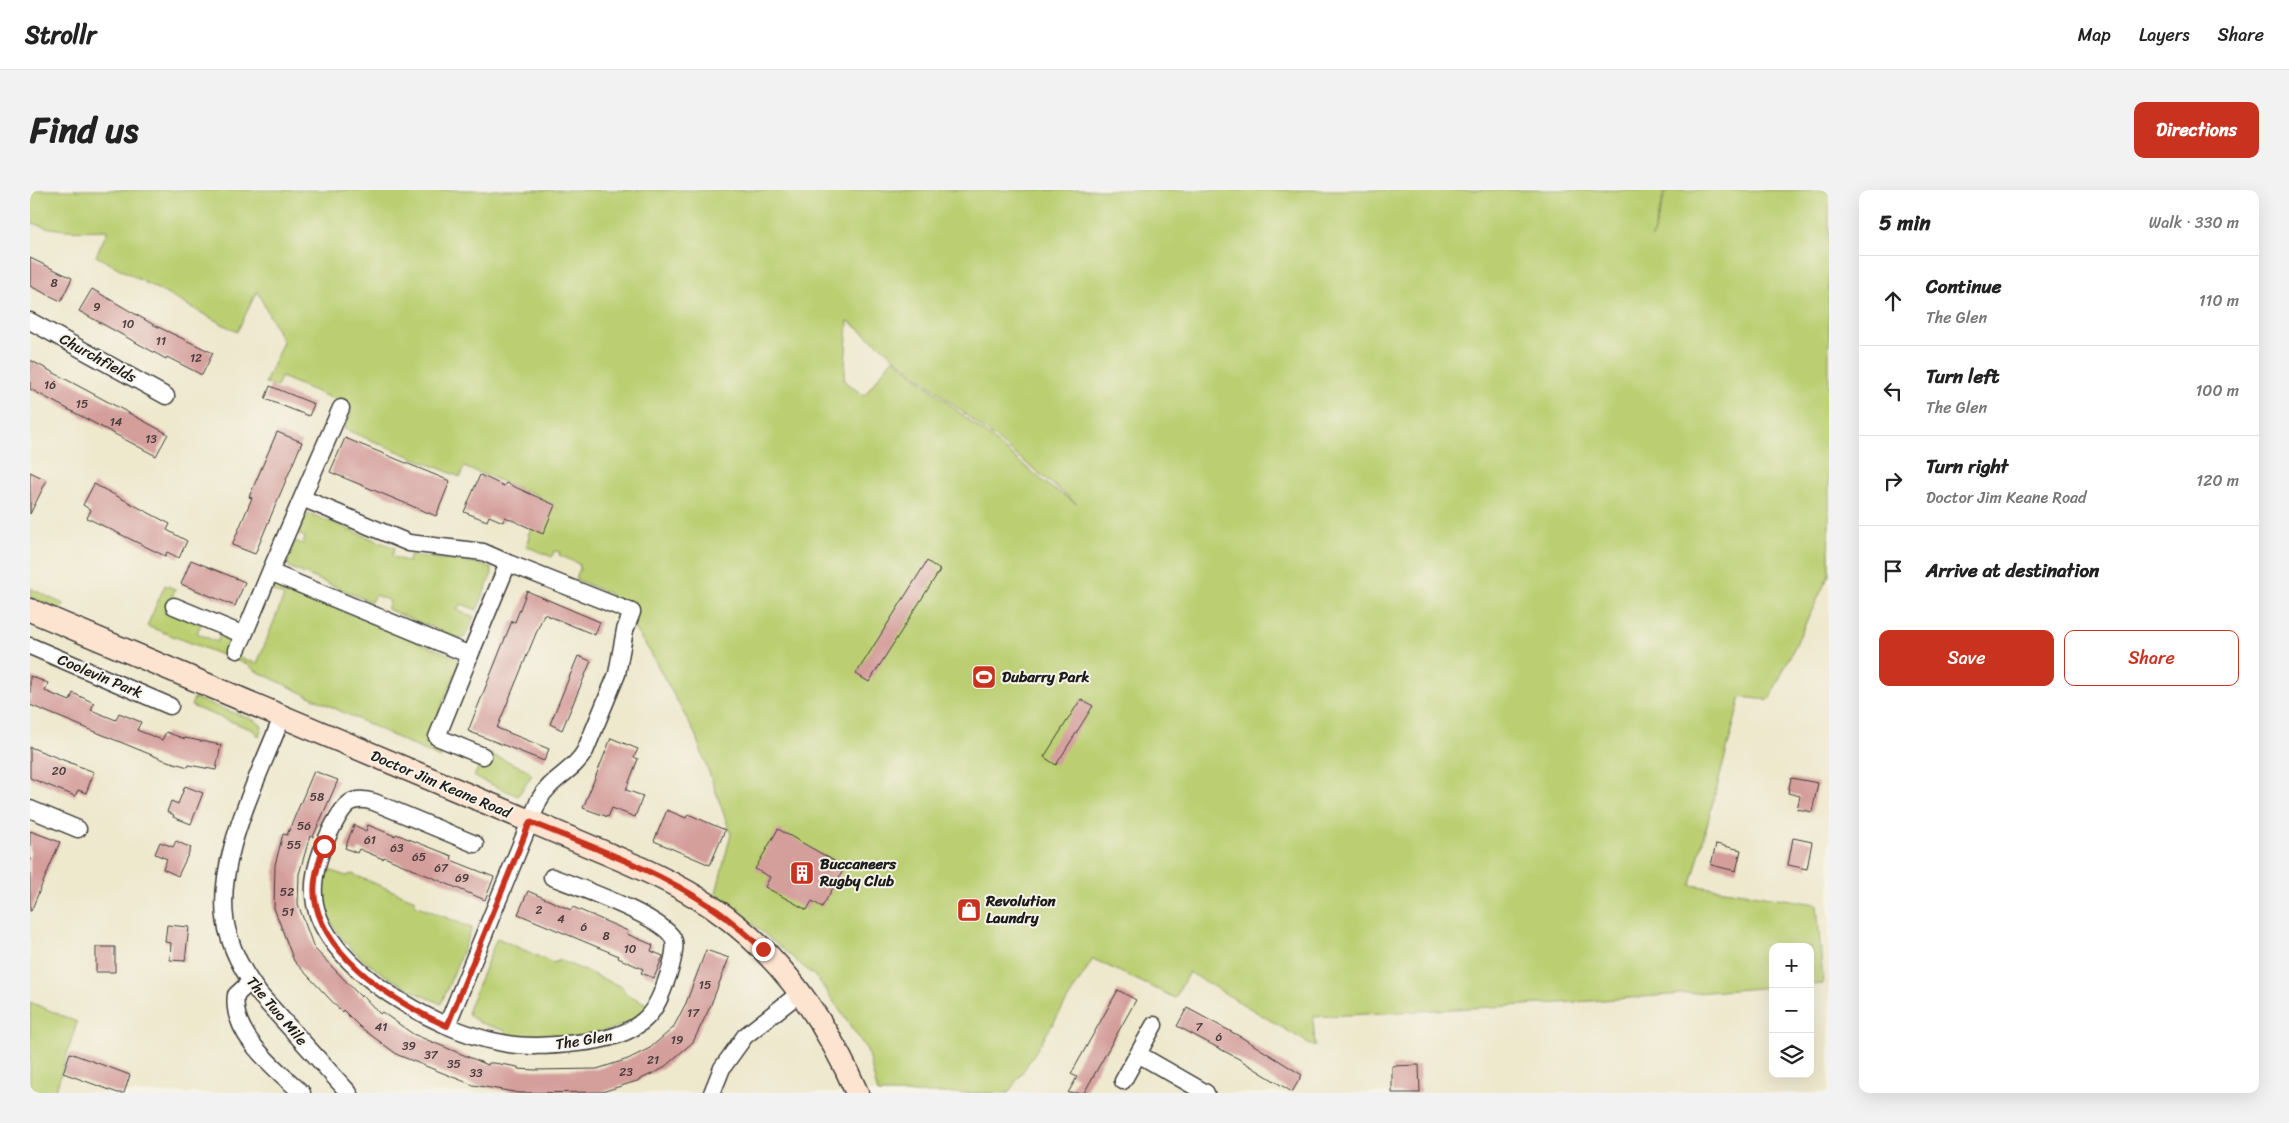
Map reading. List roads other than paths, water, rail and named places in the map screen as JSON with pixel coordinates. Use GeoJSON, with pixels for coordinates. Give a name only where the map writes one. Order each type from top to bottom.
{"type":"FeatureCollection","features":[{"type":"Feature","properties":{"kind":"street","name":"Churchfields"},"geometry":{"type":"LineString","coordinates":[[30,321],[166,396]]}},
{"type":"Feature","properties":{"kind":"street"},"geometry":{"type":"LineString","coordinates":[[174,606],[240,642],[341,408]]}},
{"type":"Feature","properties":{"kind":"street"},"geometry":{"type":"LineString","coordinates":[[302,498],[409,543],[482,552],[632,612],[614,682],[585,751],[578,761],[546,789],[539,800],[447,1026]]}},
{"type":"Feature","properties":{"kind":"street"},"geometry":{"type":"LineString","coordinates":[[483,756],[437,737],[508,563]]}},
{"type":"Feature","properties":{"kind":"street"},"geometry":{"type":"LineString","coordinates":[[270,572],[470,655]]}},
{"type":"Feature","properties":{"kind":"street","name":"Doctor Jim Keane Road"},"geometry":{"type":"LineString","coordinates":[[30,610],[637,867],[705,903],[763,949],[801,992],[831,1039],[857,1093]]}},
{"type":"Feature","properties":{"kind":"street","name":"Coolevin Park"},"geometry":{"type":"LineString","coordinates":[[30,646],[170,706]]}},
{"type":"Feature","properties":{"kind":"street","name":"The Two Mile"},"geometry":{"type":"LineString","coordinates":[[282,717],[238,826],[231,850],[226,877],[228,935],[250,982],[349,1093]]}},
{"type":"Feature","properties":{"kind":"street","name":"The Glen"},"geometry":{"type":"LineString","coordinates":[[475,844],[374,802],[357,799],[345,807],[332,827],[324,846],[315,879],[315,905],[334,942],[352,965],[413,1010],[447,1026],[498,1042],[540,1046],[584,1042],[619,1035],[634,1028],[650,1013],[665,986],[673,959],[674,940],[672,935],[657,922],[552,877]]}},
{"type":"Feature","properties":{"kind":"street"},"geometry":{"type":"LineString","coordinates":[[30,809],[78,829]]}},
{"type":"Feature","properties":{"kind":"street"},"geometry":{"type":"LineString","coordinates":[[250,982],[236,995],[239,1021],[250,1040],[271,1064],[302,1093]]}},
{"type":"Feature","properties":{"kind":"street"},"geometry":{"type":"LineString","coordinates":[[712,1093],[722,1068],[744,1036],[801,992]]}},
{"type":"Feature","properties":{"kind":"street"},"geometry":{"type":"LineString","coordinates":[[1123,1081],[1154,1025]]}},
{"type":"Feature","properties":{"kind":"street"},"geometry":{"type":"LineString","coordinates":[[1138,1054],[1206,1093]]}},
{"type":"Feature","properties":{"kind":"place","name":"Dubarry Park"},"geometry":{"type":"Point","coordinates":[984,677]}},
{"type":"Feature","properties":{"kind":"place","name":"Buccaneers Rugby Club"},"geometry":{"type":"Point","coordinates":[802,873]}},
{"type":"Feature","properties":{"kind":"place","name":"Revolution Laundry"},"geometry":{"type":"Point","coordinates":[969,910]}}]}
